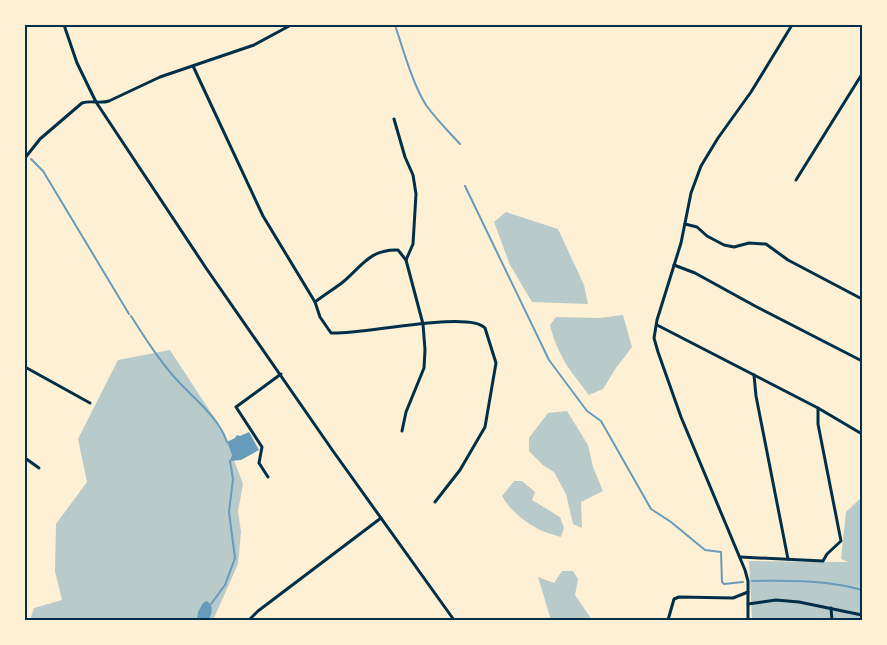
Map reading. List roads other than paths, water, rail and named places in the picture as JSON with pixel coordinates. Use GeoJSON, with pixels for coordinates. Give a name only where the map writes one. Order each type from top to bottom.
{"type":"FeatureCollection","features":[{"type":"Feature","properties":{"kind":"street"},"geometry":{"type":"LineString","coordinates":[[64,25],[77,63],[96,102],[206,268],[454,620]]}},
{"type":"Feature","properties":{"kind":"street"},"geometry":{"type":"LineString","coordinates":[[25,158],[40,139],[82,103],[109,101],[160,77],[254,45],[290,25]]}},
{"type":"Feature","properties":{"kind":"street"},"geometry":{"type":"LineString","coordinates":[[748,620],[748,581],[740,557],[681,417],[654,338],[657,320],[685,224],[691,194],[701,166],[718,138],[751,92],[792,25]]}},
{"type":"Feature","properties":{"kind":"street"},"geometry":{"type":"LineString","coordinates":[[193,66],[263,216],[315,302],[320,317],[331,333],[470,321],[482,324],[485,328],[496,363],[484,427],[460,470],[435,502]]}},
{"type":"Feature","properties":{"kind":"street"},"geometry":{"type":"LineString","coordinates":[[796,180],[862,74]]}},
{"type":"Feature","properties":{"kind":"street"},"geometry":{"type":"LineString","coordinates":[[394,119],[405,158],[413,175],[416,194],[413,244],[406,260]]}},
{"type":"Feature","properties":{"kind":"street"},"geometry":{"type":"LineString","coordinates":[[685,224],[697,227],[707,236],[724,245],[734,247],[749,243],[766,244],[788,260],[862,299]]}},
{"type":"Feature","properties":{"kind":"street"},"geometry":{"type":"LineString","coordinates":[[315,302],[343,281],[368,258],[388,249],[398,250],[406,260],[423,324],[425,350],[424,368],[406,412],[402,431]]}},
{"type":"Feature","properties":{"kind":"street"},"geometry":{"type":"LineString","coordinates":[[674,265],[695,273],[862,361]]}},
{"type":"Feature","properties":{"kind":"street"},"geometry":{"type":"LineString","coordinates":[[657,325],[818,408],[862,434]]}},
{"type":"Feature","properties":{"kind":"street"},"geometry":{"type":"LineString","coordinates":[[25,367],[90,403]]}},
{"type":"Feature","properties":{"kind":"street"},"geometry":{"type":"LineString","coordinates":[[268,477],[260,463],[262,447],[236,407],[281,374]]}},
{"type":"Feature","properties":{"kind":"street"},"geometry":{"type":"LineString","coordinates":[[754,374],[756,396],[788,559]]}},
{"type":"Feature","properties":{"kind":"street"},"geometry":{"type":"LineString","coordinates":[[740,557],[823,561],[827,554],[841,541],[818,424],[818,408]]}},
{"type":"Feature","properties":{"kind":"street"},"geometry":{"type":"LineString","coordinates":[[25,458],[40,468]]}},
{"type":"Feature","properties":{"kind":"street"},"geometry":{"type":"LineString","coordinates":[[249,620],[258,610],[381,518]]}},
{"type":"Feature","properties":{"kind":"street"},"geometry":{"type":"LineString","coordinates":[[668,620],[674,599],[679,597],[733,598],[748,592]]}},
{"type":"Feature","properties":{"kind":"street"},"geometry":{"type":"LineString","coordinates":[[748,604],[776,600],[799,602],[862,615]]}},
{"type":"Feature","properties":{"kind":"street"},"geometry":{"type":"LineString","coordinates":[[831,608],[832,620]]}},
{"type":"Feature","properties":{"kind":"water"},"geometry":{"type":"Polygon","coordinates":[[[249,432],[259,450],[241,460],[230,461],[232,455],[227,442],[237,435],[240,436],[249,432]]]}},
{"type":"Feature","properties":{"kind":"water"},"geometry":{"type":"Polygon","coordinates":[[[207,601],[211,605],[212,610],[209,620],[197,620],[198,612],[203,603],[207,601]]]}},
{"type":"Feature","properties":{"kind":"waterway"},"geometry":{"type":"LineString","coordinates":[[395,25],[421,97],[460,144]]}},
{"type":"Feature","properties":{"kind":"waterway"},"geometry":{"type":"LineString","coordinates":[[31,159],[43,171],[129,314]]}},
{"type":"Feature","properties":{"kind":"waterway"},"geometry":{"type":"LineString","coordinates":[[465,186],[549,360],[587,411],[601,421],[651,509],[671,522],[705,550],[721,552],[722,582],[724,584],[743,582]]}},
{"type":"Feature","properties":{"kind":"waterway"},"geometry":{"type":"LineString","coordinates":[[131,316],[152,349],[170,372],[212,416],[227,442]]}},
{"type":"Feature","properties":{"kind":"waterway"},"geometry":{"type":"LineString","coordinates":[[211,604],[225,585],[235,558],[229,512],[233,479],[230,461]]}},
{"type":"Feature","properties":{"kind":"waterway"},"geometry":{"type":"LineString","coordinates":[[752,581],[823,582],[862,590]]}}]}
